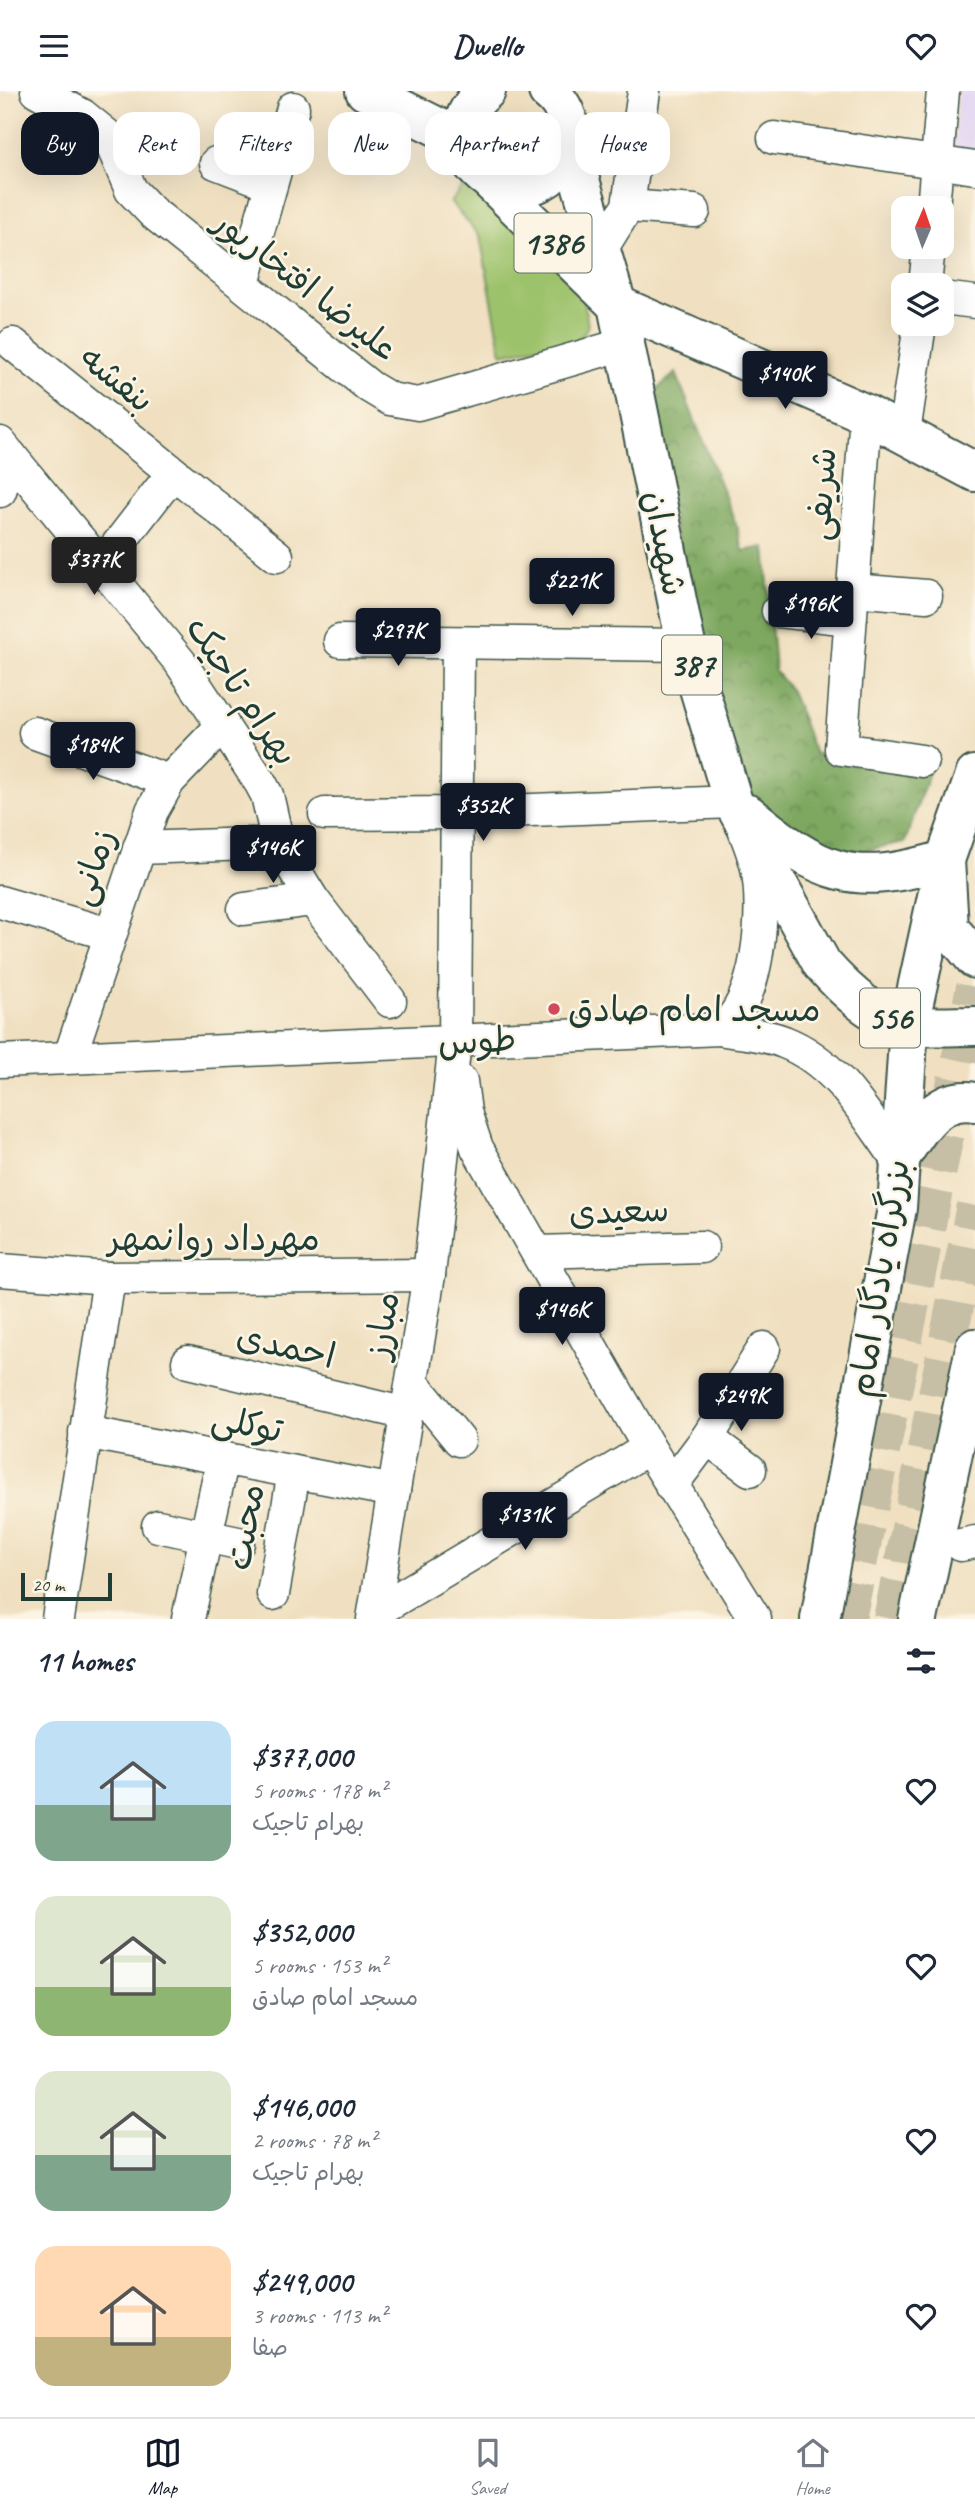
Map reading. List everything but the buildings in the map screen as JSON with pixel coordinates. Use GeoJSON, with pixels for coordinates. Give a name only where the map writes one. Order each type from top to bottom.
{"type":"FeatureCollection","features":[{"type":"Feature","properties":{"kind":"main road"},"geometry":{"type":"LineString","coordinates":[[365,91],[425,121]]}},
{"type":"Feature","properties":{"kind":"main road"},"geometry":{"type":"LineString","coordinates":[[467,112],[486,91]]}},
{"type":"Feature","properties":{"kind":"main road"},"geometry":{"type":"LineString","coordinates":[[484,175],[490,181],[516,187],[542,181],[556,170],[563,110]]}},
{"type":"Feature","properties":{"kind":"main road","name":"شهیدان"},"geometry":{"type":"LineString","coordinates":[[563,110],[617,305],[686,645],[733,802],[822,964]]}},
{"type":"Feature","properties":{"kind":"main road","name":"1386"},"geometry":{"type":"LineString","coordinates":[[490,181],[617,305],[866,414],[975,472]]}},
{"type":"Feature","properties":{"kind":"main road"},"geometry":{"type":"LineString","coordinates":[[637,401],[643,373],[652,359],[664,350],[704,343]]}},
{"type":"Feature","properties":{"kind":"main road","name":"بزرگراه یادگار امام"},"geometry":{"type":"LineString","coordinates":[[820,1619],[897,1208],[909,1025],[945,860],[975,775]]}},
{"type":"Feature","properties":{"kind":"main road"},"geometry":{"type":"LineString","coordinates":[[733,802],[788,847],[829,870],[862,874],[894,872],[945,860],[949,928],[975,959]]}},
{"type":"Feature","properties":{"kind":"main road","name":"556"},"geometry":{"type":"LineString","coordinates":[[822,964],[842,986],[866,1004],[909,1025],[975,1026]]}},
{"type":"Feature","properties":{"kind":"main road"},"geometry":{"type":"LineString","coordinates":[[899,1161],[923,1121],[939,1109],[963,1100],[975,1103]]}},
{"type":"Feature","properties":{"kind":"main road"},"geometry":{"type":"LineString","coordinates":[[918,1619],[975,1348]]}},
{"type":"Feature","properties":{"kind":"street","name":"علیرضا افتخارپور"},"geometry":{"type":"LineString","coordinates":[[37,91],[98,125],[108,136],[131,190],[152,212],[370,387],[390,399],[418,404],[625,344]]}},
{"type":"Feature","properties":{"kind":"street"},"geometry":{"type":"LineString","coordinates":[[600,251],[628,206],[643,91]]}},
{"type":"Feature","properties":{"kind":"street"},"geometry":{"type":"LineString","coordinates":[[934,196],[943,91]]}},
{"type":"Feature","properties":{"kind":"street"},"geometry":{"type":"LineString","coordinates":[[243,284],[293,108]]}},
{"type":"Feature","properties":{"kind":"street"},"geometry":{"type":"LineString","coordinates":[[774,138],[975,169]]}},
{"type":"Feature","properties":{"kind":"street"},"geometry":{"type":"LineString","coordinates":[[247,175],[270,184]]}},
{"type":"Feature","properties":{"kind":"street"},"geometry":{"type":"LineString","coordinates":[[628,206],[694,211]]}},
{"type":"Feature","properties":{"kind":"street"},"geometry":{"type":"LineString","coordinates":[[954,299],[975,302]]}},
{"type":"Feature","properties":{"kind":"street"},"geometry":{"type":"LineString","coordinates":[[904,433],[918,336]]}},
{"type":"Feature","properties":{"kind":"street","name":"بنفشه"},"geometry":{"type":"LineString","coordinates":[[13,344],[276,555]]}},
{"type":"Feature","properties":{"kind":"street","name":"شریفی"},"geometry":{"type":"LineString","coordinates":[[866,414],[841,749],[922,761]]}},
{"type":"Feature","properties":{"kind":"street"},"geometry":{"type":"LineString","coordinates":[[0,491],[6,449]]}},
{"type":"Feature","properties":{"kind":"street","name":"بهرام تاجیک"},"geometry":{"type":"LineString","coordinates":[[6,449],[180,662],[267,795],[278,843],[313,900],[390,1001]]}},
{"type":"Feature","properties":{"kind":"street"},"geometry":{"type":"LineString","coordinates":[[102,565],[173,473]]}},
{"type":"Feature","properties":{"kind":"street"},"geometry":{"type":"LineString","coordinates":[[778,611],[926,596]]}},
{"type":"Feature","properties":{"kind":"street"},"geometry":{"type":"LineString","coordinates":[[340,641],[686,645]]}},
{"type":"Feature","properties":{"kind":"street"},"geometry":{"type":"LineString","coordinates":[[458,643],[455,1042],[465,1112],[477,1148],[671,1486],[755,1619]]}},
{"type":"Feature","properties":{"kind":"street","name":"زمانی"},"geometry":{"type":"LineString","coordinates":[[70,1056],[152,811],[169,781],[223,725]]}},
{"type":"Feature","properties":{"kind":"street"},"geometry":{"type":"LineString","coordinates":[[35,733],[169,781]]}},
{"type":"Feature","properties":{"kind":"street"},"geometry":{"type":"LineString","coordinates":[[325,814],[457,813],[733,802],[756,866],[761,898],[758,940],[748,988],[733,1022],[720,1029]]}},
{"type":"Feature","properties":{"kind":"street"},"geometry":{"type":"LineString","coordinates":[[139,848],[278,843]]}},
{"type":"Feature","properties":{"kind":"street"},"geometry":{"type":"LineString","coordinates":[[244,909],[313,900]]}},
{"type":"Feature","properties":{"kind":"street"},"geometry":{"type":"LineString","coordinates":[[0,902],[109,934]]}},
{"type":"Feature","properties":{"kind":"street","name":"طوس"},"geometry":{"type":"LineString","coordinates":[[0,1061],[720,1029],[781,1040],[809,1053],[835,1074],[899,1161]]}},
{"type":"Feature","properties":{"kind":"street","name":"مبارز"},"geometry":{"type":"LineString","coordinates":[[374,1615],[429,1275],[455,1042]]}},
{"type":"Feature","properties":{"kind":"street","name":"سعیدی"},"geometry":{"type":"LineString","coordinates":[[538,1252],[702,1247]]}},
{"type":"Feature","properties":{"kind":"street","name":"مهرداد روانمهر"},"geometry":{"type":"LineString","coordinates":[[0,1271],[109,1279],[429,1275]]}},
{"type":"Feature","properties":{"kind":"street"},"geometry":{"type":"LineString","coordinates":[[58,1619],[109,1279]]}},
{"type":"Feature","properties":{"kind":"street"},"geometry":{"type":"LineString","coordinates":[[671,1486],[706,1438],[764,1348]]}},
{"type":"Feature","properties":{"kind":"street","name":"احمدی"},"geometry":{"type":"LineString","coordinates":[[188,1362],[407,1414]]}},
{"type":"Feature","properties":{"kind":"street"},"geometry":{"type":"LineString","coordinates":[[412,1382],[459,1440]]}},
{"type":"Feature","properties":{"kind":"street","name":"توکلی"},"geometry":{"type":"LineString","coordinates":[[85,1431],[394,1491]]}},
{"type":"Feature","properties":{"kind":"street"},"geometry":{"type":"LineString","coordinates":[[706,1438],[750,1470]]}},
{"type":"Feature","properties":{"kind":"street"},"geometry":{"type":"LineString","coordinates":[[374,1615],[649,1448]]}},
{"type":"Feature","properties":{"kind":"street"},"geometry":{"type":"LineString","coordinates":[[188,1619],[223,1458]]}},
{"type":"Feature","properties":{"kind":"street","name":"محبت"},"geometry":{"type":"LineString","coordinates":[[273,1594],[294,1472]]}},
{"type":"Feature","properties":{"kind":"street"},"geometry":{"type":"LineString","coordinates":[[158,1526],[238,1543]]}},
{"type":"Feature","properties":{"kind":"shaded area"},"geometry":{"type":"Polygon","coordinates":[[[959,91],[975,91],[975,158],[953,154],[959,91]]]}},
{"type":"Feature","properties":{"kind":"green space"},"geometry":{"type":"Polygon","coordinates":[[[471,177],[582,285],[588,326],[579,341],[553,353],[535,347],[502,354],[480,236],[450,202],[471,177]]]}},
{"type":"Feature","properties":{"kind":"green space"},"geometry":{"type":"Polygon","coordinates":[[[676,373],[737,527],[743,551],[765,547],[775,671],[791,691],[815,754],[930,769],[905,842],[863,851],[835,849],[816,844],[757,811],[697,663],[652,393],[676,373]]]}},
{"type":"Feature","properties":{"kind":"tunnel"},"geometry":{"type":"LineString","coordinates":[[847,1619],[975,987]]}},
{"type":"Feature","properties":{"kind":"tunnel"},"geometry":{"type":"LineString","coordinates":[[892,1619],[975,1206]]}},
{"type":"Feature","properties":{"kind":"place","name":"مسجد امام صادق"},"geometry":{"type":"Point","coordinates":[554,1009]}}]}
